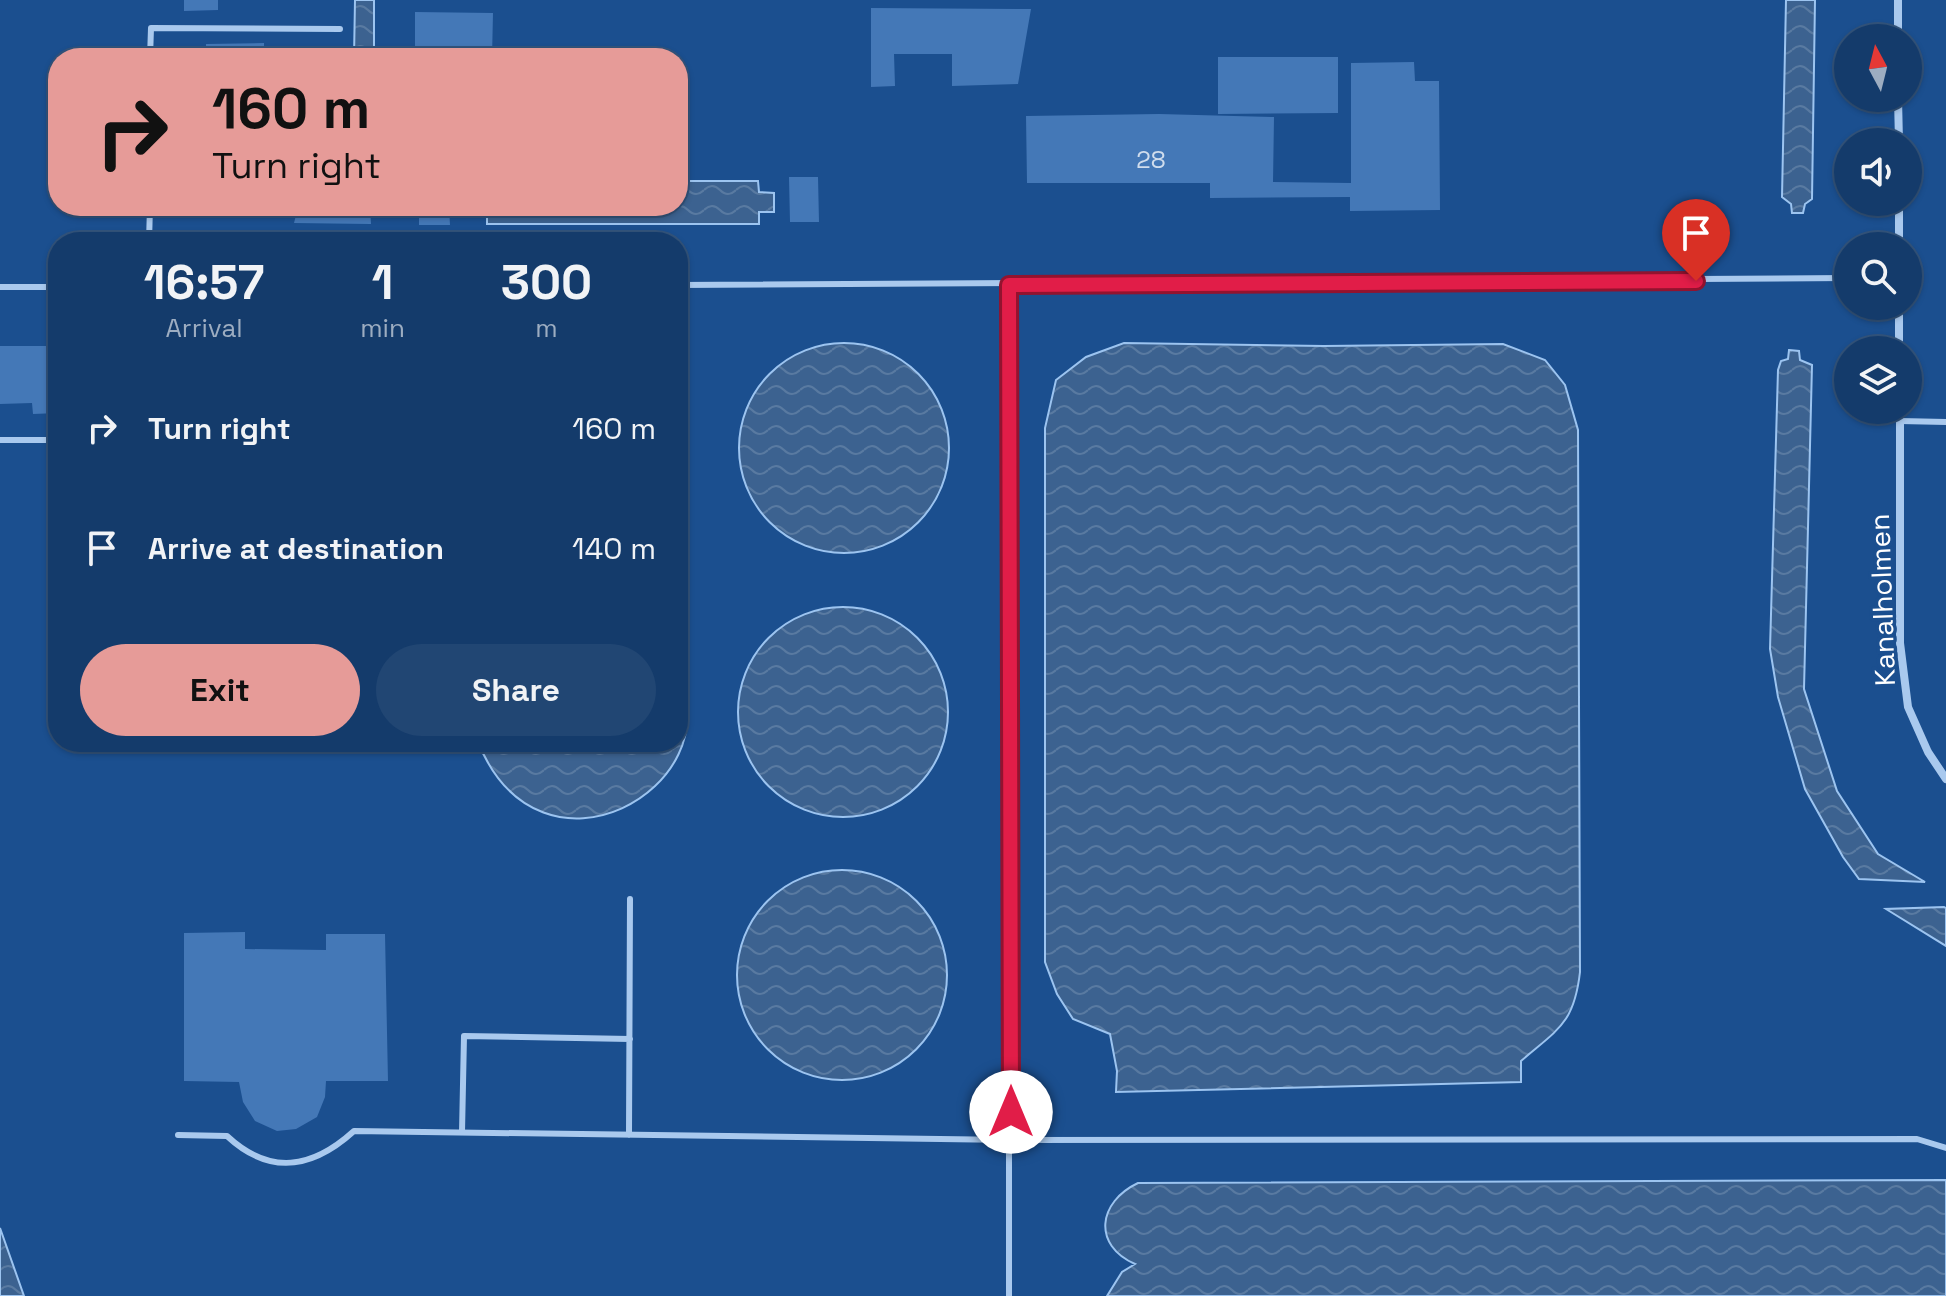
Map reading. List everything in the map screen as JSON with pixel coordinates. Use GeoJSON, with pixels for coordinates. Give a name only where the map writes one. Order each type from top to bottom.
{"type":"FeatureCollection","features":[{"type":"Feature","properties":{"kind":"street"},"geometry":{"type":"LineString","coordinates":[[1898,0],[1898,24]]}},
{"type":"Feature","properties":{"kind":"street","name":"Kanalholmen"},"geometry":{"type":"LineString","coordinates":[[1900,424],[1900,643],[1908,707],[1928,752],[1946,779]]}},
{"type":"Feature","properties":{"kind":"lane"},"geometry":{"type":"LineString","coordinates":[[150,48],[151,28],[340,29]]}},
{"type":"Feature","properties":{"kind":"lane"},"geometry":{"type":"LineString","coordinates":[[688,285],[1834,278]]}},
{"type":"Feature","properties":{"kind":"lane"},"geometry":{"type":"LineString","coordinates":[[1009,285],[1009,1296]]}},
{"type":"Feature","properties":{"kind":"lane"},"geometry":{"type":"LineString","coordinates":[[0,287],[48,287]]}},
{"type":"Feature","properties":{"kind":"lane"},"geometry":{"type":"LineString","coordinates":[[1922,421],[1946,422]]}},
{"type":"Feature","properties":{"kind":"lane"},"geometry":{"type":"LineString","coordinates":[[0,440],[48,440]]}},
{"type":"Feature","properties":{"kind":"lane"},"geometry":{"type":"LineString","coordinates":[[629,1135],[630,899]]}},
{"type":"Feature","properties":{"kind":"lane"},"geometry":{"type":"LineString","coordinates":[[462,1132],[464,1036],[630,1039]]}},
{"type":"Feature","properties":{"kind":"lane"},"geometry":{"type":"LineString","coordinates":[[178,1135],[227,1136],[247,1154],[278,1162],[302,1163],[325,1154],[354,1131],[1011,1140],[1917,1139],[1946,1148]]}},
{"type":"Feature","properties":{"kind":"water"},"geometry":{"type":"Polygon","coordinates":[[[355,0],[374,0],[374,48],[354,48],[355,0]]]}},
{"type":"Feature","properties":{"kind":"water"},"geometry":{"type":"Polygon","coordinates":[[[1786,0],[1815,0],[1812,199],[1805,204],[1803,213],[1792,213],[1791,204],[1782,197],[1786,0]]]}},
{"type":"Feature","properties":{"kind":"water"},"geometry":{"type":"Polygon","coordinates":[[[688,181],[758,181],[759,192],[774,193],[774,212],[759,212],[759,224],[487,224],[487,216],[688,216],[688,181]]]}},
{"type":"Feature","properties":{"kind":"water"},"geometry":{"type":"Polygon","coordinates":[[[844,343],[884,351],[903,360],[918,374],[932,389],[941,408],[949,448],[941,488],[932,507],[918,522],[903,536],[884,545],[844,553],[804,545],[785,536],[770,522],[756,507],[747,488],[739,448],[747,408],[756,389],[770,374],[785,360],[804,351],[844,343]]]}},
{"type":"Feature","properties":{"kind":"water"},"geometry":{"type":"Polygon","coordinates":[[[1124,343],[1324,346],[1503,344],[1545,360],[1565,385],[1578,430],[1580,972],[1568,1015],[1521,1061],[1521,1082],[1116,1092],[1117,1071],[1110,1034],[1073,1019],[1057,994],[1045,962],[1045,428],[1056,380],[1086,357],[1124,343]]]}},
{"type":"Feature","properties":{"kind":"water"},"geometry":{"type":"Polygon","coordinates":[[[1789,350],[1799,351],[1800,360],[1812,365],[1804,689],[1837,791],[1878,854],[1925,882],[1859,879],[1843,857],[1805,789],[1778,697],[1770,649],[1778,370],[1781,361],[1788,359],[1789,350]]]}},
{"type":"Feature","properties":{"kind":"water"},"geometry":{"type":"Polygon","coordinates":[[[843,607],[883,615],[902,624],[918,637],[931,653],[940,672],[948,712],[940,752],[931,771],[918,787],[902,800],[883,809],[843,817],[803,809],[784,800],[768,787],[755,771],[746,752],[738,712],[746,672],[755,653],[768,637],[784,624],[803,615],[843,607]]]}},
{"type":"Feature","properties":{"kind":"water"},"geometry":{"type":"Polygon","coordinates":[[[484,752],[679,752],[655,786],[622,808],[583,818],[543,813],[507,788],[484,752]]]}},
{"type":"Feature","properties":{"kind":"water"},"geometry":{"type":"Polygon","coordinates":[[[842,870],[882,878],[901,887],[917,900],[930,916],[939,935],[947,975],[939,1015],[930,1034],[917,1050],[901,1063],[882,1072],[842,1080],[802,1072],[783,1063],[767,1050],[754,1034],[745,1015],[737,975],[745,935],[754,916],[767,900],[783,887],[802,878],[842,870]]]}},
{"type":"Feature","properties":{"kind":"water"},"geometry":{"type":"Polygon","coordinates":[[[1944,907],[1946,946],[1886,909],[1944,907]]]}},
{"type":"Feature","properties":{"kind":"water"},"geometry":{"type":"Polygon","coordinates":[[[1946,1180],[1946,1296],[1107,1296],[1122,1272],[1135,1264],[1112,1246],[1105,1224],[1108,1212],[1125,1191],[1138,1183],[1946,1180]]]}},
{"type":"Feature","properties":{"kind":"water"},"geometry":{"type":"Polygon","coordinates":[[[0,1228],[24,1296],[0,1296],[0,1228]]]}},
{"type":"Feature","properties":{"kind":"building"},"geometry":{"type":"Polygon","coordinates":[[[184,0],[218,0],[218,10],[184,11],[184,0]]]}},
{"type":"Feature","properties":{"kind":"building"},"geometry":{"type":"Polygon","coordinates":[[[871,8],[1031,9],[1018,84],[952,86],[952,54],[894,54],[895,86],[871,87],[871,8]]]}},
{"type":"Feature","properties":{"kind":"building"},"geometry":{"type":"Polygon","coordinates":[[[415,12],[493,13],[492,48],[415,48],[415,12]]]}},
{"type":"Feature","properties":{"kind":"building"},"geometry":{"type":"Polygon","coordinates":[[[264,43],[264,48],[206,48],[206,44],[264,43]]]}},
{"type":"Feature","properties":{"kind":"building"},"geometry":{"type":"Polygon","coordinates":[[[1218,57],[1338,57],[1338,113],[1218,114],[1218,57]]]}},
{"type":"Feature","properties":{"kind":"building"},"geometry":{"type":"Polygon","coordinates":[[[1414,62],[1415,81],[1439,81],[1440,210],[1350,211],[1350,197],[1210,198],[1210,183],[1027,183],[1026,116],[1159,114],[1274,117],[1273,182],[1351,183],[1351,63],[1414,62]]]}},
{"type":"Feature","properties":{"kind":"building"},"geometry":{"type":"Polygon","coordinates":[[[789,177],[818,177],[819,222],[790,222],[789,177]]]}},
{"type":"Feature","properties":{"kind":"building"},"geometry":{"type":"Polygon","coordinates":[[[296,216],[371,216],[371,224],[294,223],[296,216]]]}},
{"type":"Feature","properties":{"kind":"building"},"geometry":{"type":"Polygon","coordinates":[[[419,216],[450,216],[450,225],[419,225],[419,216]]]}},
{"type":"Feature","properties":{"kind":"building"},"geometry":{"type":"Polygon","coordinates":[[[0,346],[48,346],[48,413],[33,414],[32,403],[0,404],[0,346]]]}},
{"type":"Feature","properties":{"kind":"building"},"geometry":{"type":"Polygon","coordinates":[[[245,932],[245,949],[326,950],[326,934],[385,934],[388,1081],[326,1081],[325,1097],[317,1117],[296,1129],[277,1131],[255,1121],[243,1102],[239,1082],[184,1081],[184,933],[245,932]]]}},
{"type":"Feature","properties":{"kind":"route"},"geometry":{"type":"LineString","coordinates":[[1011,1112],[1009,285],[1696,281]]}}]}
